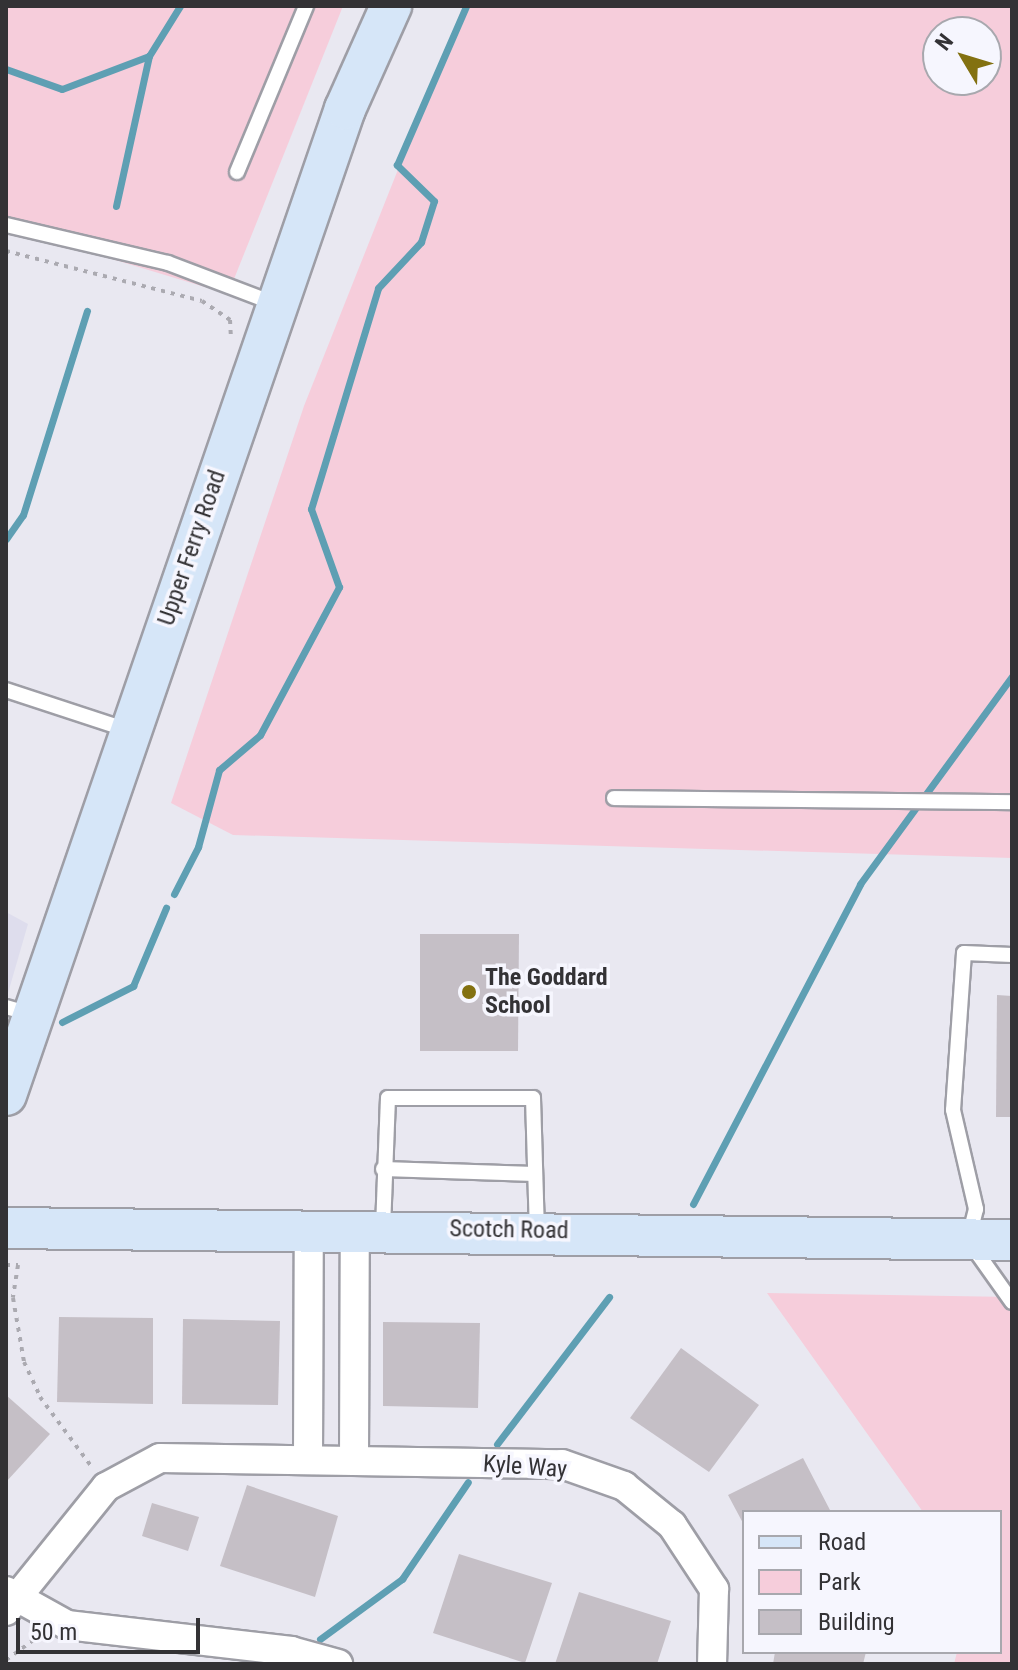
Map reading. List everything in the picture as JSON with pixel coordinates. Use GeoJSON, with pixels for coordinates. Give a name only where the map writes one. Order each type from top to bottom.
{"type":"FeatureCollection","features":[{"type":"Feature","properties":{"kind":"main road","name":"Upper Ferry Road"},"geometry":{"type":"LineString","coordinates":[[6,1095],[18,1010],[128,730],[345,109],[391,6]]}},
{"type":"Feature","properties":{"kind":"main road","name":"Scotch Road"},"geometry":{"type":"LineString","coordinates":[[6,1228],[537,1230],[1012,1240]]}},
{"type":"Feature","properties":{"kind":"street"},"geometry":{"type":"LineString","coordinates":[[354,1461],[369,1228]]}},
{"type":"Feature","properties":{"kind":"street"},"geometry":{"type":"LineString","coordinates":[[308,1460],[309,1229]]}},
{"type":"Feature","properties":{"kind":"street","name":"Kyle Way"},"geometry":{"type":"LineString","coordinates":[[338,1664],[291,1651],[107,1631],[51,1617],[9,1601],[106,1487],[160,1458],[562,1464],[624,1486],[672,1525],[714,1589],[712,1664]]}},
{"type":"Feature","properties":{"kind":"lane"},"geometry":{"type":"LineString","coordinates":[[237,172],[306,6]]}},
{"type":"Feature","properties":{"kind":"lane"},"geometry":{"type":"LineString","coordinates":[[6,225],[155,259],[276,305]]}},
{"type":"Feature","properties":{"kind":"lane"},"geometry":{"type":"LineString","coordinates":[[6,690],[128,730]]}},
{"type":"Feature","properties":{"kind":"lane"},"geometry":{"type":"LineString","coordinates":[[614,798],[1012,802]]}},
{"type":"Feature","properties":{"kind":"lane"},"geometry":{"type":"LineString","coordinates":[[1012,955],[964,953],[953,1110],[976,1209],[968,1240],[1012,1302]]}},
{"type":"Feature","properties":{"kind":"lane"},"geometry":{"type":"LineString","coordinates":[[369,1228],[383,1169],[388,1098],[533,1098],[537,1230]]}},
{"type":"Feature","properties":{"kind":"lane"},"geometry":{"type":"LineString","coordinates":[[383,1169],[535,1174]]}},
{"type":"Feature","properties":{"kind":"path"},"geometry":{"type":"LineString","coordinates":[[6,251],[202,301],[230,320],[232,353]]}},
{"type":"Feature","properties":{"kind":"path"},"geometry":{"type":"LineString","coordinates":[[6,1265],[18,1265],[13,1298],[24,1362],[40,1397],[106,1487]]}},
{"type":"Feature","properties":{"kind":"path"},"geometry":{"type":"LineString","coordinates":[[6,1660],[51,1617]]}},
{"type":"Feature","properties":{"kind":"shaded area"},"geometry":{"type":"Polygon","coordinates":[[[6,912],[28,924],[6,1000],[6,912]]]}},
{"type":"Feature","properties":{"kind":"green space"},"geometry":{"type":"Polygon","coordinates":[[[6,6],[343,6],[228,294],[6,227],[6,6]]]}},
{"type":"Feature","properties":{"kind":"green space"},"geometry":{"type":"Polygon","coordinates":[[[463,6],[1012,6],[1012,858],[233,835],[171,803],[304,406],[463,6]]]}},
{"type":"Feature","properties":{"kind":"green space"},"geometry":{"type":"Polygon","coordinates":[[[767,1293],[1012,1297],[1012,1664],[954,1664],[956,1654],[1002,1654],[1002,1510],[922,1510],[767,1293]]]}},
{"type":"Feature","properties":{"kind":"building","name":"The Goddard School"},"geometry":{"type":"Polygon","coordinates":[[[420,934],[519,934],[518,1051],[420,1051],[420,934]]]}},
{"type":"Feature","properties":{"kind":"building"},"geometry":{"type":"Polygon","coordinates":[[[997,995],[1012,996],[1012,1117],[996,1117],[997,995]]]}},
{"type":"Feature","properties":{"kind":"building"},"geometry":{"type":"Polygon","coordinates":[[[59,1317],[153,1318],[153,1404],[57,1402],[59,1317]]]}},
{"type":"Feature","properties":{"kind":"building"},"geometry":{"type":"Polygon","coordinates":[[[183,1319],[280,1321],[278,1405],[182,1404],[183,1319]]]}},
{"type":"Feature","properties":{"kind":"building"},"geometry":{"type":"Polygon","coordinates":[[[383,1322],[480,1323],[478,1408],[383,1406],[383,1322]]]}},
{"type":"Feature","properties":{"kind":"building"},"geometry":{"type":"Polygon","coordinates":[[[681,1348],[759,1405],[709,1472],[630,1418],[681,1348]]]}},
{"type":"Feature","properties":{"kind":"building"},"geometry":{"type":"Polygon","coordinates":[[[6,1395],[50,1434],[6,1482],[6,1395]]]}},
{"type":"Feature","properties":{"kind":"building"},"geometry":{"type":"Polygon","coordinates":[[[803,1458],[830,1510],[742,1510],[742,1521],[728,1495],[803,1458]]]}},
{"type":"Feature","properties":{"kind":"building"},"geometry":{"type":"Polygon","coordinates":[[[247,1485],[338,1516],[315,1597],[220,1566],[247,1485]]]}},
{"type":"Feature","properties":{"kind":"building"},"geometry":{"type":"Polygon","coordinates":[[[152,1503],[199,1517],[188,1551],[142,1536],[152,1503]]]}},
{"type":"Feature","properties":{"kind":"building"},"geometry":{"type":"Polygon","coordinates":[[[459,1554],[552,1583],[525,1663],[433,1633],[459,1554]]]}},
{"type":"Feature","properties":{"kind":"building"},"geometry":{"type":"Polygon","coordinates":[[[579,1592],[671,1621],[657,1664],[555,1664],[579,1592]]]}},
{"type":"Feature","properties":{"kind":"building"},"geometry":{"type":"Polygon","coordinates":[[[775,1654],[866,1654],[863,1664],[773,1664],[775,1654]]]}},
{"type":"Feature","properties":{"kind":"waterway"},"geometry":{"type":"LineString","coordinates":[[6,69],[62,89],[149,56],[180,6]]}},
{"type":"Feature","properties":{"kind":"waterway"},"geometry":{"type":"LineString","coordinates":[[174,894],[198,847],[219,770],[260,735],[339,587],[311,509],[378,288],[421,242],[434,201],[397,165],[466,6]]}},
{"type":"Feature","properties":{"kind":"waterway"},"geometry":{"type":"LineString","coordinates":[[116,206],[149,56]]}},
{"type":"Feature","properties":{"kind":"waterway"},"geometry":{"type":"LineString","coordinates":[[6,539],[23,515],[87,311]]}},
{"type":"Feature","properties":{"kind":"waterway"},"geometry":{"type":"LineString","coordinates":[[693,1204],[860,884],[1012,676]]}},
{"type":"Feature","properties":{"kind":"waterway"},"geometry":{"type":"LineString","coordinates":[[62,1022],[133,986],[166,908]]}},
{"type":"Feature","properties":{"kind":"waterway"},"geometry":{"type":"LineString","coordinates":[[497,1444],[609,1297]]}},
{"type":"Feature","properties":{"kind":"waterway"},"geometry":{"type":"LineString","coordinates":[[320,1639],[402,1579],[468,1482]]}},
{"type":"Feature","properties":{"kind":"place","name":"The Goddard School"},"geometry":{"type":"Point","coordinates":[469,992]}}]}
